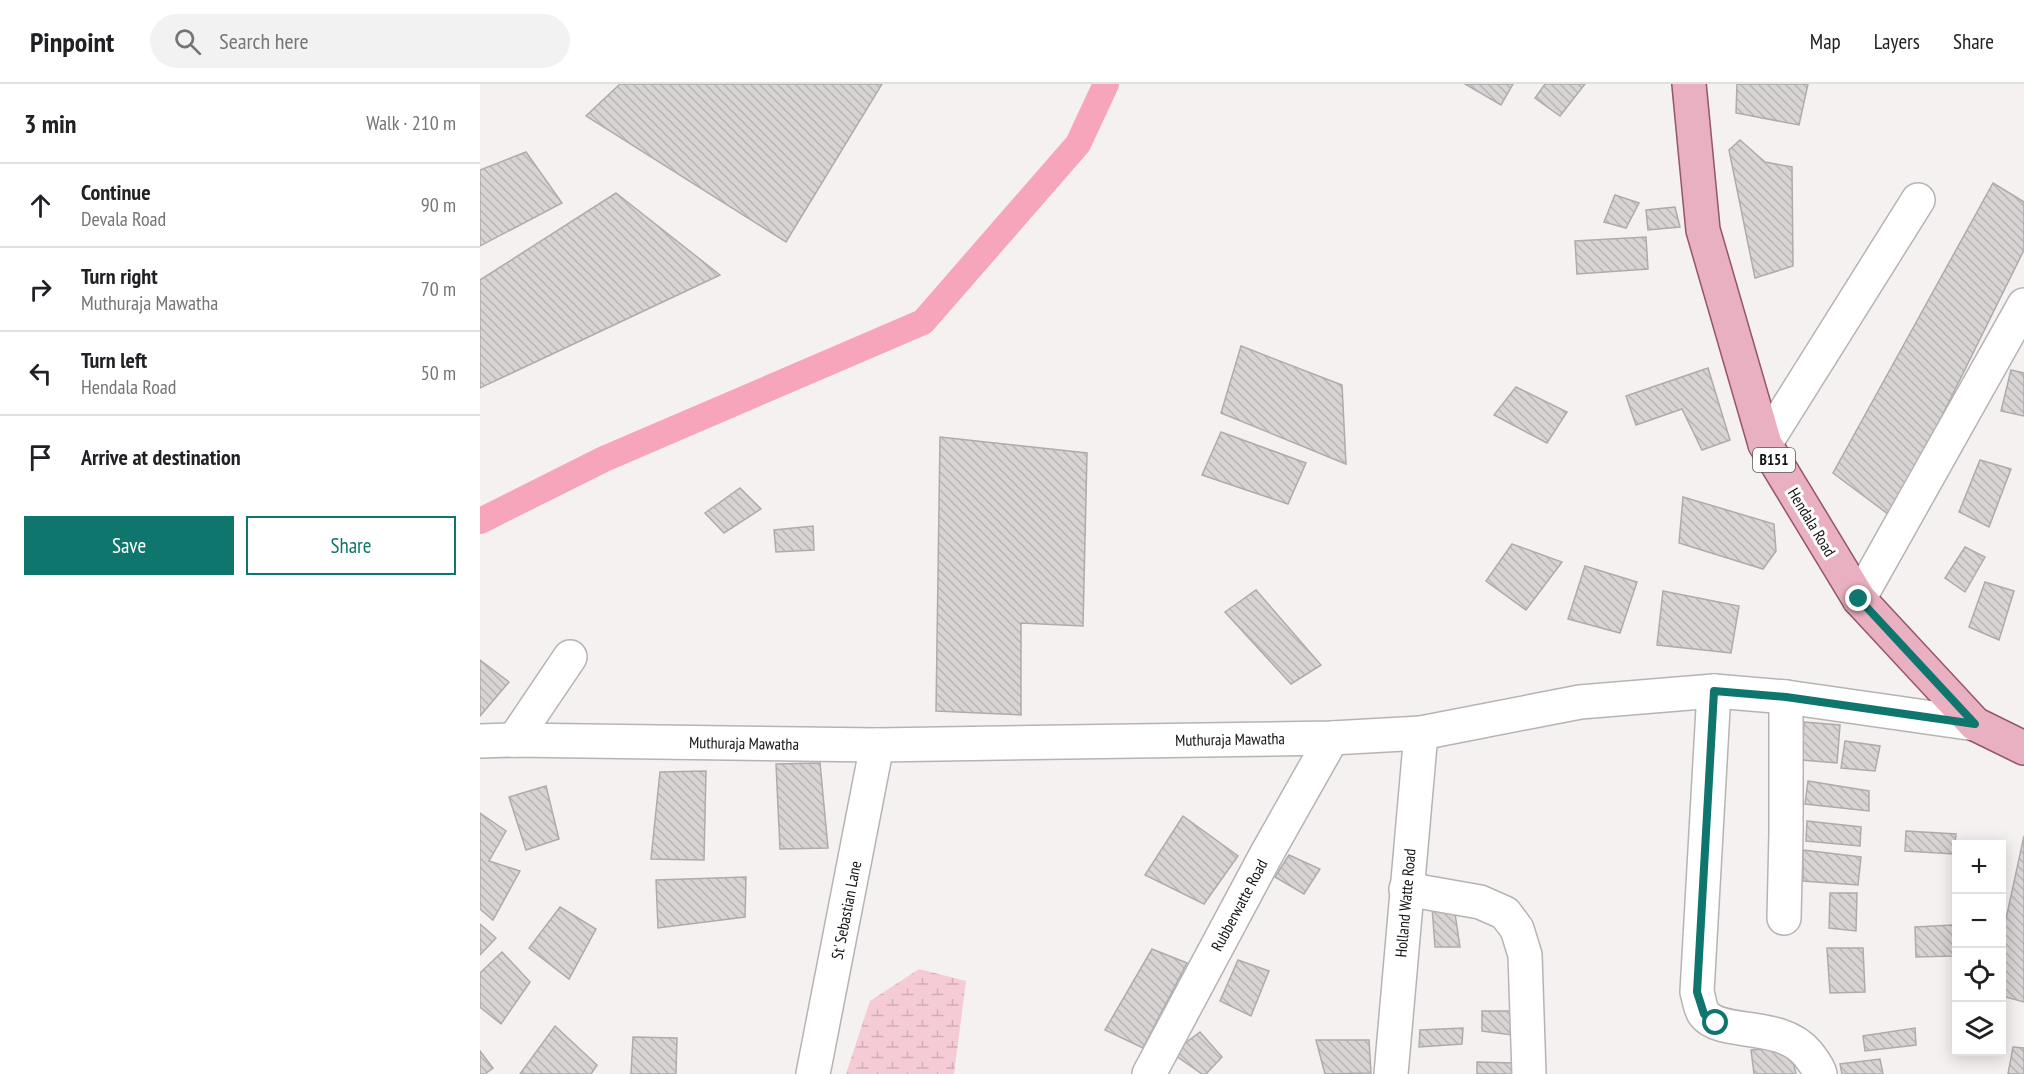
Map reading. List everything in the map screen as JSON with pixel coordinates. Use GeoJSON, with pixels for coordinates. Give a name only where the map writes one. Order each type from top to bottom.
{"type":"FeatureCollection","features":[{"type":"Feature","properties":{"kind":"main road","name":"Hendala Road"},"geometry":{"type":"LineString","coordinates":[[1689,84],[1703,230],[1765,444],[1859,599],[1975,724],[2024,748]]}},
{"type":"Feature","properties":{"kind":"street"},"geometry":{"type":"LineString","coordinates":[[1765,444],[1918,200]]}},
{"type":"Feature","properties":{"kind":"street"},"geometry":{"type":"LineString","coordinates":[[1859,599],[2024,305]]}},
{"type":"Feature","properties":{"kind":"street"},"geometry":{"type":"LineString","coordinates":[[514,740],[570,657]]}},
{"type":"Feature","properties":{"kind":"street"},"geometry":{"type":"LineString","coordinates":[[1714,691],[1697,992],[1704,1014],[1716,1023],[1762,1030],[1781,1036],[1801,1046],[1819,1068],[1820,1074]]}},
{"type":"Feature","properties":{"kind":"street","name":"Muthuraja Mawatha"},"geometry":{"type":"LineString","coordinates":[[480,741],[877,744],[1332,738],[1421,733],[1580,702],[1714,691],[1786,697],[1975,724]]}},
{"type":"Feature","properties":{"kind":"street"},"geometry":{"type":"LineString","coordinates":[[1785,918],[1786,697]]}},
{"type":"Feature","properties":{"kind":"street","name":"Holland Watte Road"},"geometry":{"type":"LineString","coordinates":[[1390,1074],[1421,733]]}},
{"type":"Feature","properties":{"kind":"street","name":"Rubberwatte Road"},"geometry":{"type":"LineString","coordinates":[[1149,1074],[1266,855],[1332,738]]}},
{"type":"Feature","properties":{"kind":"street","name":"St' Sebastian Lane"},"geometry":{"type":"LineString","coordinates":[[813,1074],[877,744]]}},
{"type":"Feature","properties":{"kind":"street"},"geometry":{"type":"LineString","coordinates":[[1406,889],[1480,902],[1505,914],[1517,929],[1526,955],[1528,1074]]}},
{"type":"Feature","properties":{"kind":"green space"},"geometry":{"type":"Polygon","coordinates":[[[919,969],[966,981],[954,1074],[846,1074],[870,1001],[919,969]]]}},
{"type":"Feature","properties":{"kind":"building"},"geometry":{"type":"Polygon","coordinates":[[[620,84],[882,84],[786,242],[586,116],[620,84]]]}},
{"type":"Feature","properties":{"kind":"building"},"geometry":{"type":"Polygon","coordinates":[[[1465,84],[1513,84],[1501,105],[1465,84]]]}},
{"type":"Feature","properties":{"kind":"building"},"geometry":{"type":"Polygon","coordinates":[[[1545,84],[1585,84],[1560,116],[1535,98],[1545,84]]]}},
{"type":"Feature","properties":{"kind":"building"},"geometry":{"type":"Polygon","coordinates":[[[1737,84],[1808,84],[1799,125],[1736,113],[1737,84]]]}},
{"type":"Feature","properties":{"kind":"building"},"geometry":{"type":"Polygon","coordinates":[[[1740,140],[1765,162],[1792,167],[1793,266],[1755,278],[1729,150],[1740,140]]]}},
{"type":"Feature","properties":{"kind":"building"},"geometry":{"type":"Polygon","coordinates":[[[526,152],[562,203],[480,246],[480,170],[526,152]]]}},
{"type":"Feature","properties":{"kind":"building"},"geometry":{"type":"Polygon","coordinates":[[[1993,183],[2024,202],[2024,250],[1892,517],[1833,473],[1993,183]]]}},
{"type":"Feature","properties":{"kind":"building"},"geometry":{"type":"Polygon","coordinates":[[[616,193],[720,275],[480,388],[480,280],[616,193]]]}},
{"type":"Feature","properties":{"kind":"building"},"geometry":{"type":"Polygon","coordinates":[[[1615,195],[1639,203],[1626,228],[1604,222],[1615,195]]]}},
{"type":"Feature","properties":{"kind":"building"},"geometry":{"type":"Polygon","coordinates":[[[1675,207],[1680,227],[1648,230],[1646,210],[1675,207]]]}},
{"type":"Feature","properties":{"kind":"building"},"geometry":{"type":"Polygon","coordinates":[[[1646,237],[1648,269],[1577,274],[1575,241],[1646,237]]]}},
{"type":"Feature","properties":{"kind":"building"},"geometry":{"type":"Polygon","coordinates":[[[1241,346],[1342,385],[1346,464],[1221,413],[1241,346]]]}},
{"type":"Feature","properties":{"kind":"building"},"geometry":{"type":"Polygon","coordinates":[[[1708,368],[1730,440],[1702,450],[1682,409],[1636,425],[1626,396],[1708,368]]]}},
{"type":"Feature","properties":{"kind":"building"},"geometry":{"type":"Polygon","coordinates":[[[2011,370],[2024,373],[2024,416],[2001,411],[2011,370]]]}},
{"type":"Feature","properties":{"kind":"building"},"geometry":{"type":"Polygon","coordinates":[[[1516,387],[1567,412],[1547,443],[1494,415],[1516,387]]]}},
{"type":"Feature","properties":{"kind":"building"},"geometry":{"type":"Polygon","coordinates":[[[1221,432],[1306,463],[1288,504],[1202,475],[1221,432]]]}},
{"type":"Feature","properties":{"kind":"building"},"geometry":{"type":"Polygon","coordinates":[[[940,437],[1087,453],[1083,626],[1021,623],[1021,715],[936,711],[940,437]]]}},
{"type":"Feature","properties":{"kind":"building"},"geometry":{"type":"Polygon","coordinates":[[[1980,460],[2011,469],[1989,527],[1959,512],[1980,460]]]}},
{"type":"Feature","properties":{"kind":"building"},"geometry":{"type":"Polygon","coordinates":[[[740,488],[761,509],[724,533],[705,513],[740,488]]]}},
{"type":"Feature","properties":{"kind":"building"},"geometry":{"type":"Polygon","coordinates":[[[1683,497],[1774,524],[1776,551],[1763,569],[1679,543],[1683,497]]]}},
{"type":"Feature","properties":{"kind":"building"},"geometry":{"type":"Polygon","coordinates":[[[813,526],[814,550],[776,552],[774,530],[813,526]]]}},
{"type":"Feature","properties":{"kind":"building"},"geometry":{"type":"Polygon","coordinates":[[[1512,544],[1562,562],[1526,610],[1486,581],[1512,544]]]}},
{"type":"Feature","properties":{"kind":"building"},"geometry":{"type":"Polygon","coordinates":[[[1965,547],[1985,557],[1965,592],[1945,578],[1965,547]]]}},
{"type":"Feature","properties":{"kind":"building"},"geometry":{"type":"Polygon","coordinates":[[[1585,566],[1637,582],[1620,633],[1568,619],[1585,566]]]}},
{"type":"Feature","properties":{"kind":"building"},"geometry":{"type":"Polygon","coordinates":[[[1985,582],[2014,591],[1999,640],[1969,627],[1985,582]]]}},
{"type":"Feature","properties":{"kind":"building"},"geometry":{"type":"Polygon","coordinates":[[[1256,590],[1321,665],[1291,684],[1225,612],[1256,590]]]}},
{"type":"Feature","properties":{"kind":"building"},"geometry":{"type":"Polygon","coordinates":[[[1663,591],[1739,606],[1731,653],[1657,645],[1663,591]]]}},
{"type":"Feature","properties":{"kind":"building"},"geometry":{"type":"Polygon","coordinates":[[[480,660],[509,682],[480,716],[480,660]]]}},
{"type":"Feature","properties":{"kind":"building"},"geometry":{"type":"Polygon","coordinates":[[[1804,722],[1840,725],[1837,763],[1802,760],[1804,722]]]}},
{"type":"Feature","properties":{"kind":"building"},"geometry":{"type":"Polygon","coordinates":[[[1845,741],[1880,746],[1875,771],[1841,768],[1845,741]]]}},
{"type":"Feature","properties":{"kind":"building"},"geometry":{"type":"Polygon","coordinates":[[[820,763],[828,848],[780,849],[776,764],[820,763]]]}},
{"type":"Feature","properties":{"kind":"building"},"geometry":{"type":"Polygon","coordinates":[[[706,771],[704,860],[651,859],[660,772],[706,771]]]}},
{"type":"Feature","properties":{"kind":"building"},"geometry":{"type":"Polygon","coordinates":[[[1808,781],[1869,791],[1869,811],[1805,804],[1808,781]]]}},
{"type":"Feature","properties":{"kind":"building"},"geometry":{"type":"Polygon","coordinates":[[[546,786],[559,839],[526,850],[509,797],[546,786]]]}},
{"type":"Feature","properties":{"kind":"building"},"geometry":{"type":"Polygon","coordinates":[[[480,813],[506,831],[489,861],[520,871],[493,920],[480,909],[480,813]]]}},
{"type":"Feature","properties":{"kind":"building"},"geometry":{"type":"Polygon","coordinates":[[[1183,816],[1238,856],[1204,904],[1145,875],[1183,816]]]}},
{"type":"Feature","properties":{"kind":"building"},"geometry":{"type":"Polygon","coordinates":[[[1807,821],[1861,827],[1860,846],[1806,841],[1807,821]]]}},
{"type":"Feature","properties":{"kind":"building"},"geometry":{"type":"Polygon","coordinates":[[[1906,831],[1956,834],[1955,840],[1952,840],[1952,854],[1905,851],[1906,831]]]}},
{"type":"Feature","properties":{"kind":"building"},"geometry":{"type":"Polygon","coordinates":[[[2024,836],[2024,1002],[2006,997],[2006,919],[2024,836]]]}},
{"type":"Feature","properties":{"kind":"building"},"geometry":{"type":"Polygon","coordinates":[[[1803,850],[1861,857],[1858,885],[1803,881],[1803,850]]]}},
{"type":"Feature","properties":{"kind":"building"},"geometry":{"type":"Polygon","coordinates":[[[1289,855],[1320,869],[1304,894],[1275,877],[1289,855]]]}},
{"type":"Feature","properties":{"kind":"building"},"geometry":{"type":"Polygon","coordinates":[[[746,877],[745,917],[658,928],[656,880],[746,877]]]}},
{"type":"Feature","properties":{"kind":"building"},"geometry":{"type":"Polygon","coordinates":[[[1830,893],[1857,893],[1856,931],[1829,928],[1830,893]]]}},
{"type":"Feature","properties":{"kind":"building"},"geometry":{"type":"Polygon","coordinates":[[[560,907],[596,929],[569,979],[529,948],[560,907]]]}},
{"type":"Feature","properties":{"kind":"building"},"geometry":{"type":"Polygon","coordinates":[[[1432,907],[1454,907],[1460,947],[1435,947],[1432,907]]]}},
{"type":"Feature","properties":{"kind":"building"},"geometry":{"type":"Polygon","coordinates":[[[480,924],[496,938],[480,955],[480,924]]]}},
{"type":"Feature","properties":{"kind":"building"},"geometry":{"type":"Polygon","coordinates":[[[1952,925],[1952,956],[1916,957],[1915,927],[1952,925]]]}},
{"type":"Feature","properties":{"kind":"building"},"geometry":{"type":"Polygon","coordinates":[[[1827,948],[1863,948],[1865,992],[1830,993],[1827,948]]]}},
{"type":"Feature","properties":{"kind":"building"},"geometry":{"type":"Polygon","coordinates":[[[1152,949],[1187,963],[1143,1048],[1105,1030],[1152,949]]]}},
{"type":"Feature","properties":{"kind":"building"},"geometry":{"type":"Polygon","coordinates":[[[502,952],[530,982],[501,1024],[480,1007],[480,973],[502,952]]]}},
{"type":"Feature","properties":{"kind":"building"},"geometry":{"type":"Polygon","coordinates":[[[1238,960],[1269,971],[1251,1016],[1220,1001],[1238,960]]]}},
{"type":"Feature","properties":{"kind":"building"},"geometry":{"type":"Polygon","coordinates":[[[1482,1011],[1511,1011],[1512,1035],[1482,1031],[1482,1011]]]}},
{"type":"Feature","properties":{"kind":"building"},"geometry":{"type":"Polygon","coordinates":[[[555,1026],[597,1065],[591,1074],[520,1074],[555,1026]]]}},
{"type":"Feature","properties":{"kind":"building"},"geometry":{"type":"Polygon","coordinates":[[[1463,1028],[1462,1044],[1419,1047],[1420,1030],[1463,1028]]]}},
{"type":"Feature","properties":{"kind":"building"},"geometry":{"type":"Polygon","coordinates":[[[1915,1028],[1916,1045],[1865,1051],[1863,1036],[1915,1028]]]}},
{"type":"Feature","properties":{"kind":"building"},"geometry":{"type":"Polygon","coordinates":[[[1200,1032],[1222,1057],[1206,1074],[1202,1074],[1172,1053],[1200,1032]]]}},
{"type":"Feature","properties":{"kind":"building"},"geometry":{"type":"Polygon","coordinates":[[[633,1037],[677,1038],[676,1074],[631,1074],[633,1037]]]}},
{"type":"Feature","properties":{"kind":"building"},"geometry":{"type":"Polygon","coordinates":[[[1316,1040],[1369,1040],[1371,1073],[1325,1074],[1316,1040]]]}},
{"type":"Feature","properties":{"kind":"building"},"geometry":{"type":"Polygon","coordinates":[[[1790,1047],[1796,1074],[1754,1074],[1751,1050],[1790,1047]]]}},
{"type":"Feature","properties":{"kind":"building"},"geometry":{"type":"Polygon","coordinates":[[[2013,1047],[2024,1048],[2024,1074],[2008,1074],[2013,1047]]]}},
{"type":"Feature","properties":{"kind":"building"},"geometry":{"type":"Polygon","coordinates":[[[480,1051],[493,1068],[485,1074],[480,1074],[480,1051]]]}},
{"type":"Feature","properties":{"kind":"building"},"geometry":{"type":"Polygon","coordinates":[[[1880,1059],[1883,1074],[1842,1074],[1840,1064],[1880,1059]]]}},
{"type":"Feature","properties":{"kind":"building"},"geometry":{"type":"Polygon","coordinates":[[[1477,1062],[1515,1063],[1515,1074],[1477,1074],[1477,1062]]]}},
{"type":"Feature","properties":{"kind":"waterway"},"geometry":{"type":"LineString","coordinates":[[480,521],[604,459],[923,322],[1078,144],[1106,84]]}},
{"type":"Feature","properties":{"kind":"route"},"geometry":{"type":"LineString","coordinates":[[1716,1023],[1704,1014],[1697,992],[1714,691],[1786,697],[1975,724],[1859,599]]}}]}
